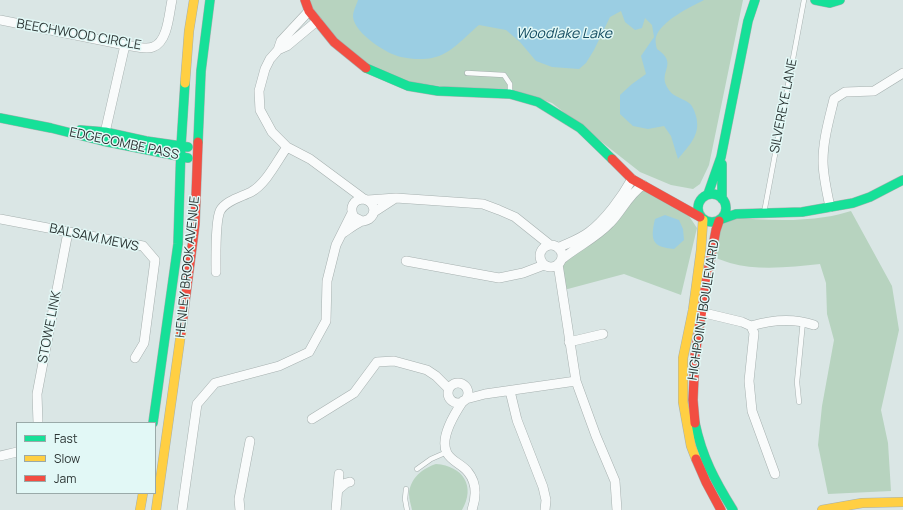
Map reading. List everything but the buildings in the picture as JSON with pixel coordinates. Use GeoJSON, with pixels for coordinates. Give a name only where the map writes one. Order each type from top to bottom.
{"type":"FeatureCollection","features":[{"type":"Feature","properties":{"kind":"street","name":"BEECHWOOD CIRCLE"},"geometry":{"type":"LineString","coordinates":[[0,20],[145,48],[153,47],[159,44],[164,38],[172,0]]}},
{"type":"Feature","properties":{"kind":"street","name":"HENLEY BROOK AVENUE"},"geometry":{"type":"LineString","coordinates":[[153,422],[178,244],[181,146],[189,31],[194,0]]}},
{"type":"Feature","properties":{"kind":"street","name":"HENLEY BROOK AVENUE"},"geometry":{"type":"LineString","coordinates":[[156,510],[192,254],[195,224],[200,71],[210,0]]}},
{"type":"Feature","properties":{"kind":"street"},"geometry":{"type":"LineString","coordinates":[[305,0],[309,10],[334,42],[364,67],[408,86],[438,91],[510,94],[538,102],[580,128],[632,179],[711,223],[736,214],[802,212],[859,201],[903,180]]}},
{"type":"Feature","properties":{"kind":"street"},"geometry":{"type":"LineString","coordinates":[[702,218],[697,209],[700,201],[708,194],[721,157],[748,21],[755,0]]}},
{"type":"Feature","properties":{"kind":"street"},"geometry":{"type":"LineString","coordinates":[[815,0],[830,2],[840,0]]}},
{"type":"Feature","properties":{"kind":"street"},"geometry":{"type":"LineString","coordinates":[[309,10],[281,41],[278,50],[265,69],[259,91],[260,110],[272,132],[287,147],[310,159],[342,184],[366,199],[373,207],[374,212]]}},
{"type":"Feature","properties":{"kind":"street"},"geometry":{"type":"LineString","coordinates":[[278,50],[287,46],[317,21]]}},
{"type":"Feature","properties":{"kind":"street"},"geometry":{"type":"LineString","coordinates":[[104,137],[125,45]]}},
{"type":"Feature","properties":{"kind":"street"},"geometry":{"type":"LineString","coordinates":[[830,207],[826,189],[823,161],[826,131],[834,100],[845,92],[874,91],[903,73]]}},
{"type":"Feature","properties":{"kind":"street","name":"EDGECOMBE PASS"},"geometry":{"type":"LineString","coordinates":[[0,118],[104,137],[146,141],[197,149]]}},
{"type":"Feature","properties":{"kind":"street","name":"EDGECOMBE PASS"},"geometry":{"type":"LineString","coordinates":[[104,137],[197,160]]}},
{"type":"Feature","properties":{"kind":"street"},"geometry":{"type":"LineString","coordinates":[[216,272],[217,229],[220,211],[226,204],[253,191],[261,185],[287,147]]}},
{"type":"Feature","properties":{"kind":"street"},"geometry":{"type":"LineString","coordinates":[[720,220],[724,216],[726,208],[723,200],[721,157]]}},
{"type":"Feature","properties":{"kind":"street"},"geometry":{"type":"LineString","coordinates":[[524,272],[540,252],[547,246],[554,247],[588,233],[595,227],[627,189],[632,179]]}},
{"type":"Feature","properties":{"kind":"street"},"geometry":{"type":"LineString","coordinates":[[342,184],[354,217],[362,221]]}},
{"type":"Feature","properties":{"kind":"street"},"geometry":{"type":"LineString","coordinates":[[406,261],[499,278],[545,266],[553,267],[610,224],[634,192],[643,185]]}},
{"type":"Feature","properties":{"kind":"street"},"geometry":{"type":"LineString","coordinates":[[708,194],[716,195],[723,200],[764,213]]}},
{"type":"Feature","properties":{"kind":"street"},"geometry":{"type":"LineString","coordinates":[[661,196],[700,201]]}},
{"type":"Feature","properties":{"kind":"street"},"geometry":{"type":"LineString","coordinates":[[343,233],[369,218],[374,212],[396,198]]}},
{"type":"Feature","properties":{"kind":"street"},"geometry":{"type":"LineString","coordinates":[[182,510],[197,404],[215,383],[279,366],[309,352],[326,321],[327,281],[336,245],[343,233],[357,200],[396,198],[483,204],[514,217],[554,247],[562,255],[560,261],[561,289],[576,381],[596,436],[615,481],[617,510]]}},
{"type":"Feature","properties":{"kind":"street","name":"HIGHPOINT BOULEVARD"},"geometry":{"type":"LineString","coordinates":[[702,218],[692,402],[695,424],[707,465],[733,510]]}},
{"type":"Feature","properties":{"kind":"street","name":"BALSAM MEWS"},"geometry":{"type":"LineString","coordinates":[[0,219],[143,246],[155,260],[144,343],[135,358]]}},
{"type":"Feature","properties":{"kind":"street","name":"HIGHPOINT BOULEVARD"},"geometry":{"type":"LineString","coordinates":[[720,220],[684,358],[683,402],[691,446],[706,482],[721,510]]}},
{"type":"Feature","properties":{"kind":"street","name":"STOWE LINK"},"geometry":{"type":"LineString","coordinates":[[38,422],[36,394],[68,232]]}},
{"type":"Feature","properties":{"kind":"street"},"geometry":{"type":"LineString","coordinates":[[534,233],[540,252],[541,262],[561,289]]}},
{"type":"Feature","properties":{"kind":"street"},"geometry":{"type":"LineString","coordinates":[[697,311],[742,322],[751,326],[767,321],[803,321],[814,325]]}},
{"type":"Feature","properties":{"kind":"street"},"geometry":{"type":"LineString","coordinates":[[751,326],[754,333],[749,381],[752,411],[775,474]]}},
{"type":"Feature","properties":{"kind":"street"},"geometry":{"type":"LineString","coordinates":[[569,342],[603,334]]}},
{"type":"Feature","properties":{"kind":"street"},"geometry":{"type":"LineString","coordinates":[[312,419],[354,392],[376,362],[394,361],[427,370],[451,386]]}},
{"type":"Feature","properties":{"kind":"street"},"geometry":{"type":"LineString","coordinates":[[449,399],[456,403],[466,397],[576,381]]}},
{"type":"Feature","properties":{"kind":"street"},"geometry":{"type":"LineString","coordinates":[[451,386],[460,383],[466,387],[466,397],[451,420]]}},
{"type":"Feature","properties":{"kind":"street"},"geometry":{"type":"LineString","coordinates":[[451,386],[448,396],[451,420],[446,441],[447,452],[454,462],[468,471],[474,484],[475,500],[472,510]]}},
{"type":"Feature","properties":{"kind":"street"},"geometry":{"type":"LineString","coordinates":[[510,391],[517,420],[543,487],[546,500],[545,510]]}},
{"type":"Feature","properties":{"kind":"street"},"geometry":{"type":"LineString","coordinates":[[240,510],[239,499],[250,441]]}},
{"type":"Feature","properties":{"kind":"street"},"geometry":{"type":"LineString","coordinates":[[0,456],[16,452]]}},
{"type":"Feature","properties":{"kind":"street"},"geometry":{"type":"LineString","coordinates":[[336,510],[340,474]]}},
{"type":"Feature","properties":{"kind":"street"},"geometry":{"type":"LineString","coordinates":[[339,489],[346,483],[350,482]]}},
{"type":"Feature","properties":{"kind":"street"},"geometry":{"type":"LineString","coordinates":[[140,510],[142,494]]}},
{"type":"Feature","properties":{"kind":"street"},"geometry":{"type":"LineString","coordinates":[[822,510],[872,502],[903,502]]}},
{"type":"Feature","properties":{"kind":"lane","name":"SILVEREYE LANE"},"geometry":{"type":"LineString","coordinates":[[764,213],[804,0]]}},
{"type":"Feature","properties":{"kind":"lane"},"geometry":{"type":"LineString","coordinates":[[467,73],[504,75],[510,84],[510,94]]}},
{"type":"Feature","properties":{"kind":"lane"},"geometry":{"type":"LineString","coordinates":[[799,402],[797,382],[803,321]]}},
{"type":"Feature","properties":{"kind":"lane"},"geometry":{"type":"LineString","coordinates":[[417,469],[430,459],[447,452]]}},
{"type":"Feature","properties":{"kind":"lane"},"geometry":{"type":"LineString","coordinates":[[406,489],[405,499],[407,510]]}},
{"type":"Feature","properties":{"kind":"green space"},"geometry":{"type":"Polygon","coordinates":[[[308,0],[743,0],[709,165],[700,184],[693,189],[671,185],[640,172],[552,103],[511,89],[447,87],[404,81],[368,66],[328,33],[308,0]]]}},
{"type":"Feature","properties":{"kind":"green space"},"geometry":{"type":"Polygon","coordinates":[[[639,188],[687,213],[697,228],[681,295],[624,274],[564,290],[561,272],[563,262],[639,188]]]}},
{"type":"Feature","properties":{"kind":"green space"},"geometry":{"type":"Polygon","coordinates":[[[851,211],[892,286],[899,330],[881,410],[888,443],[891,491],[828,494],[818,445],[822,406],[834,340],[827,314],[826,283],[820,264],[763,268],[730,263],[710,256],[716,226],[729,217],[765,220],[801,220],[828,217],[851,211]]]}},
{"type":"Feature","properties":{"kind":"green space"},"geometry":{"type":"Polygon","coordinates":[[[436,464],[453,469],[460,473],[464,479],[467,485],[468,493],[462,510],[412,510],[409,494],[412,483],[418,474],[426,468],[436,464]]]}},
{"type":"Feature","properties":{"kind":"water","name":"Woodlake Lake"},"geometry":{"type":"Polygon","coordinates":[[[358,0],[704,0],[670,20],[659,31],[656,37],[657,49],[667,59],[665,81],[667,87],[671,93],[690,104],[695,112],[697,127],[694,138],[678,159],[671,136],[664,126],[648,129],[633,126],[620,114],[620,95],[646,74],[641,56],[654,37],[652,25],[645,18],[642,28],[635,30],[625,22],[621,11],[610,17],[594,50],[586,63],[579,69],[552,67],[536,61],[520,42],[506,30],[479,25],[446,53],[432,58],[416,59],[395,55],[380,48],[359,30],[353,17],[358,0]]]}},
{"type":"Feature","properties":{"kind":"water"},"geometry":{"type":"Polygon","coordinates":[[[665,215],[679,220],[683,229],[684,240],[674,249],[661,246],[654,241],[653,232],[655,219],[665,215]]]}},
{"type":"Feature","properties":{"kind":"traffic: fast"},"geometry":{"type":"LineString","coordinates":[[198,142],[201,71],[210,0]]}},
{"type":"Feature","properties":{"kind":"traffic: fast"},"geometry":{"type":"LineString","coordinates":[[708,194],[721,157],[748,21],[755,0]]}},
{"type":"Feature","properties":{"kind":"traffic: fast"},"geometry":{"type":"LineString","coordinates":[[815,0],[830,3],[840,0]]}},
{"type":"Feature","properties":{"kind":"traffic: fast"},"geometry":{"type":"LineString","coordinates":[[366,68],[408,86],[438,91],[510,94],[538,102],[580,128],[612,159]]}},
{"type":"Feature","properties":{"kind":"traffic: fast"},"geometry":{"type":"LineString","coordinates":[[153,422],[178,244],[181,146],[185,83]]}},
{"type":"Feature","properties":{"kind":"traffic: fast"},"geometry":{"type":"LineString","coordinates":[[0,118],[188,158]]}},
{"type":"Feature","properties":{"kind":"traffic: fast"},"geometry":{"type":"LineString","coordinates":[[80,130],[105,132],[146,141],[188,147]]}},
{"type":"Feature","properties":{"kind":"traffic: fast"},"geometry":{"type":"LineString","coordinates":[[722,164],[722,199]]}},
{"type":"Feature","properties":{"kind":"traffic: fast"},"geometry":{"type":"LineString","coordinates":[[722,219],[736,214],[802,212],[853,203],[870,197],[903,180]]}},
{"type":"Feature","properties":{"kind":"traffic: fast"},"geometry":{"type":"LineString","coordinates":[[712,194],[722,198],[726,208],[722,218],[712,222],[702,218],[698,208],[702,198],[712,194]]}},
{"type":"Feature","properties":{"kind":"traffic: fast"},"geometry":{"type":"LineString","coordinates":[[695,423],[705,458],[720,489],[733,510]]}},
{"type":"Feature","properties":{"kind":"traffic: slow"},"geometry":{"type":"LineString","coordinates":[[185,83],[189,31],[194,0]]}},
{"type":"Feature","properties":{"kind":"traffic: slow"},"geometry":{"type":"LineString","coordinates":[[696,459],[691,446],[683,402],[683,358],[693,310],[701,250],[703,220]]}},
{"type":"Feature","properties":{"kind":"traffic: slow"},"geometry":{"type":"LineString","coordinates":[[156,510],[181,333]]}},
{"type":"Feature","properties":{"kind":"traffic: slow"},"geometry":{"type":"LineString","coordinates":[[140,510],[143,494]]}},
{"type":"Feature","properties":{"kind":"traffic: slow"},"geometry":{"type":"LineString","coordinates":[[822,510],[862,503],[903,502]]}},
{"type":"Feature","properties":{"kind":"traffic: jam"},"geometry":{"type":"LineString","coordinates":[[305,0],[309,11],[334,42],[366,68]]}},
{"type":"Feature","properties":{"kind":"traffic: jam"},"geometry":{"type":"LineString","coordinates":[[181,333],[195,224],[198,142]]}},
{"type":"Feature","properties":{"kind":"traffic: jam"},"geometry":{"type":"LineString","coordinates":[[612,159],[632,179],[700,217]]}},
{"type":"Feature","properties":{"kind":"traffic: jam"},"geometry":{"type":"LineString","coordinates":[[695,423],[693,400],[695,355],[707,277],[719,221]]}},
{"type":"Feature","properties":{"kind":"traffic: jam"},"geometry":{"type":"LineString","coordinates":[[696,459],[721,510]]}}]}
